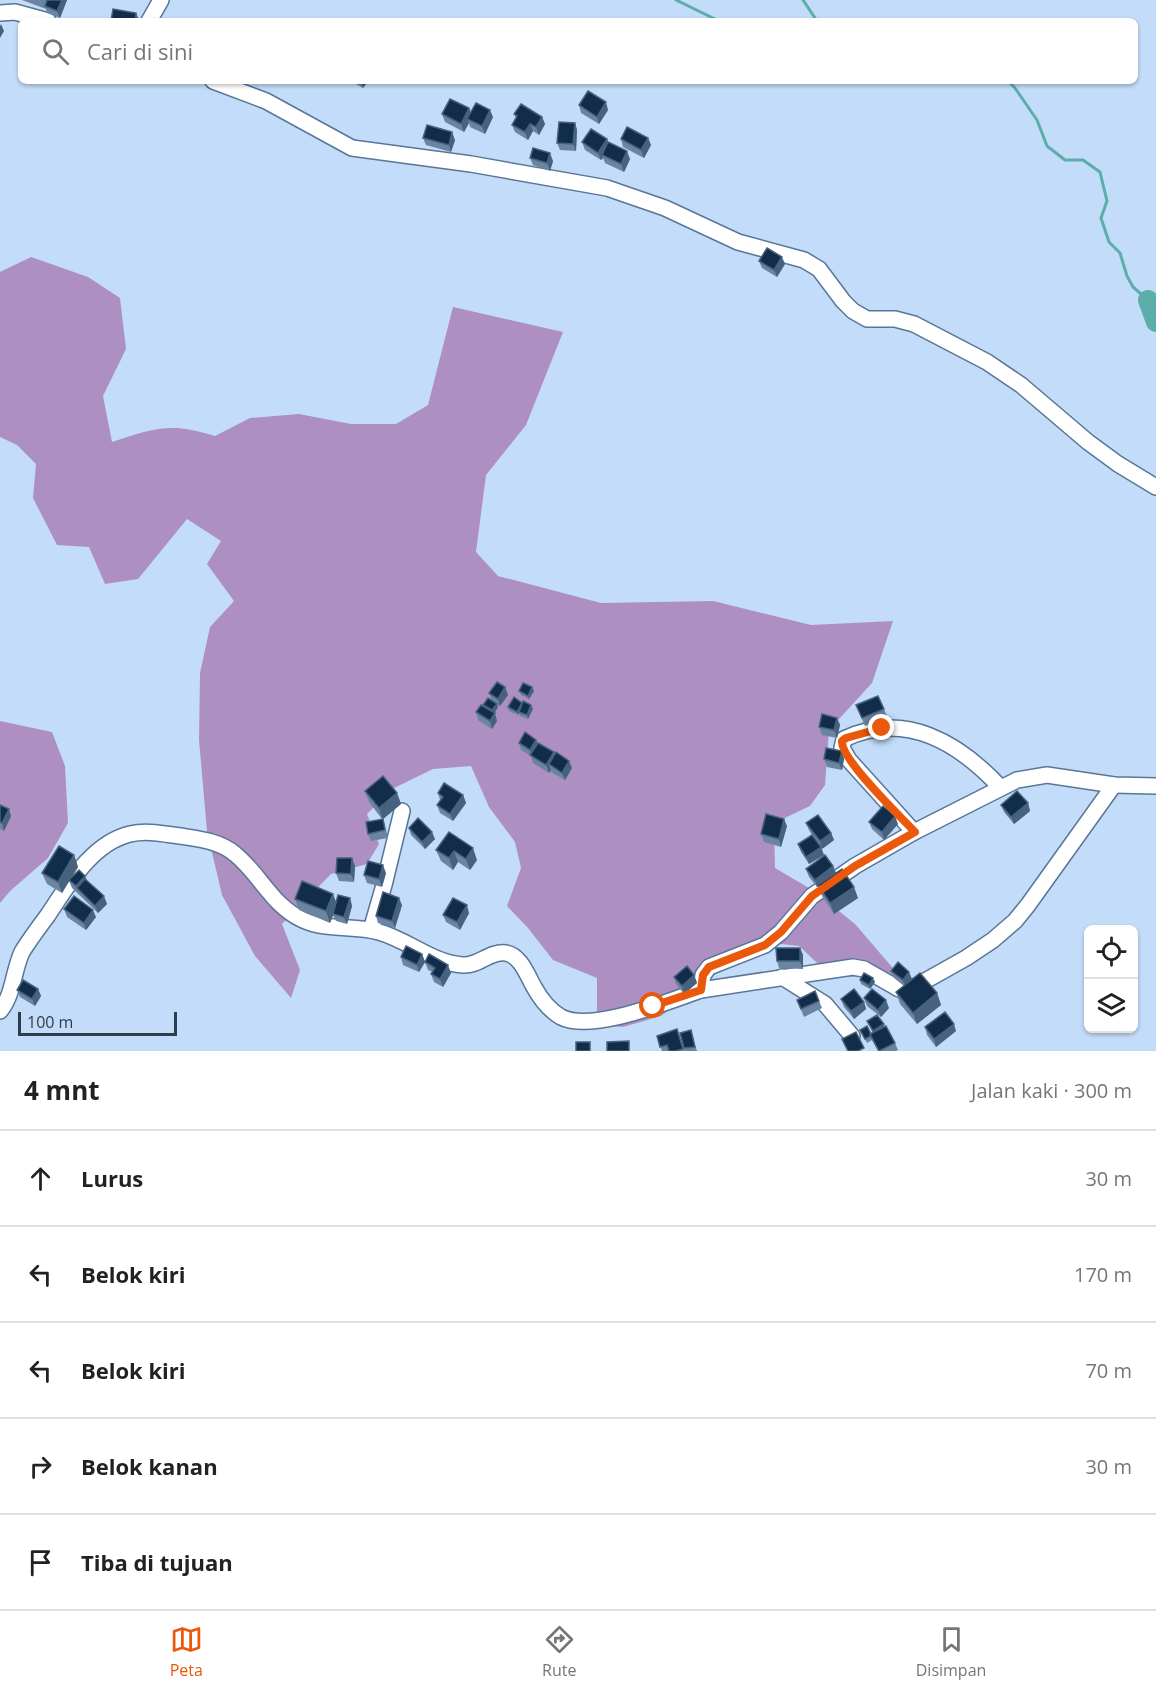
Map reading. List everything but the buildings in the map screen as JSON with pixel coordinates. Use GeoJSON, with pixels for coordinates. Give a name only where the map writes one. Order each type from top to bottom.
{"type":"FeatureCollection","features":[{"type":"Feature","properties":{"kind":"street"},"geometry":{"type":"LineString","coordinates":[[151,18],[161,0]]}},
{"type":"Feature","properties":{"kind":"street"},"geometry":{"type":"LineString","coordinates":[[0,13],[15,12],[37,18]]}},
{"type":"Feature","properties":{"kind":"street"},"geometry":{"type":"LineString","coordinates":[[221,84],[266,101],[352,148],[471,164],[607,188],[665,208],[738,242],[804,260],[819,269],[853,311],[867,319],[896,319],[914,324],[987,362],[1021,385],[1088,442],[1156,487]]}},
{"type":"Feature","properties":{"kind":"street"},"geometry":{"type":"LineString","coordinates":[[915,832],[849,760],[841,745],[844,739],[882,728],[900,728],[929,736],[965,754],[980,765],[1000,788]]}},
{"type":"Feature","properties":{"kind":"street"},"geometry":{"type":"LineString","coordinates":[[701,990],[703,975],[709,967],[765,945],[781,932],[812,896],[855,866],[1000,788],[1027,777],[1047,775],[1114,785],[1156,786]]}},
{"type":"Feature","properties":{"kind":"street"},"geometry":{"type":"LineString","coordinates":[[0,1011],[8,997],[22,952],[70,881],[95,854],[113,842],[134,833],[159,833],[221,845],[234,853],[273,897],[300,919],[328,927],[371,930],[446,961],[461,964],[472,964],[493,954],[509,954],[521,963],[545,1004],[561,1017],[574,1021],[594,1021],[636,1012],[701,990],[853,967],[864,969],[902,990],[909,990],[993,940],[1015,921],[1048,879],[1114,785]]}},
{"type":"Feature","properties":{"kind":"street"},"geometry":{"type":"LineString","coordinates":[[371,930],[402,811]]}},
{"type":"Feature","properties":{"kind":"street"},"geometry":{"type":"LineString","coordinates":[[782,977],[825,1004],[852,1036]]}},
{"type":"Feature","properties":{"kind":"shaded area"},"geometry":{"type":"Polygon","coordinates":[[[31,257],[88,277],[120,298],[126,349],[103,396],[112,442],[163,428],[186,429],[215,436],[250,418],[299,414],[351,424],[396,424],[428,405],[453,307],[563,332],[526,425],[486,475],[476,552],[498,576],[601,603],[713,601],[811,625],[893,621],[872,683],[829,730],[825,785],[810,806],[774,823],[775,868],[814,891],[855,924],[904,981],[830,975],[799,946],[761,942],[704,968],[682,1000],[661,1016],[623,1027],[597,1025],[597,978],[553,960],[507,906],[521,868],[515,842],[489,807],[471,766],[433,769],[392,789],[367,814],[379,844],[367,864],[331,874],[282,924],[300,970],[291,998],[255,956],[222,895],[207,831],[199,740],[200,673],[210,627],[234,601],[207,564],[221,541],[187,519],[138,579],[105,584],[89,547],[57,545],[33,498],[36,464],[17,445],[0,437],[0,272],[31,257]]]}},
{"type":"Feature","properties":{"kind":"shaded area"},"geometry":{"type":"Polygon","coordinates":[[[0,721],[52,732],[65,766],[68,823],[48,858],[10,891],[0,903],[0,721]]]}},
{"type":"Feature","properties":{"kind":"waterway"},"geometry":{"type":"LineString","coordinates":[[676,0],[713,18]]}},
{"type":"Feature","properties":{"kind":"waterway"},"geometry":{"type":"LineString","coordinates":[[803,0],[815,18]]}},
{"type":"Feature","properties":{"kind":"waterway"},"geometry":{"type":"LineString","coordinates":[[1011,84],[1037,120],[1047,146],[1065,160],[1083,160],[1100,172],[1107,201],[1101,218],[1109,242],[1120,253],[1133,287],[1148,300]]}},
{"type":"Feature","properties":{"kind":"waterway"},"geometry":{"type":"LineString","coordinates":[[1148,300],[1156,322]]}},
{"type":"Feature","properties":{"kind":"route"},"geometry":{"type":"LineString","coordinates":[[653,1006],[701,990],[703,975],[709,967],[765,945],[781,932],[812,896],[855,866],[915,832],[862,776],[841,745],[846,738],[882,728]]}}]}
